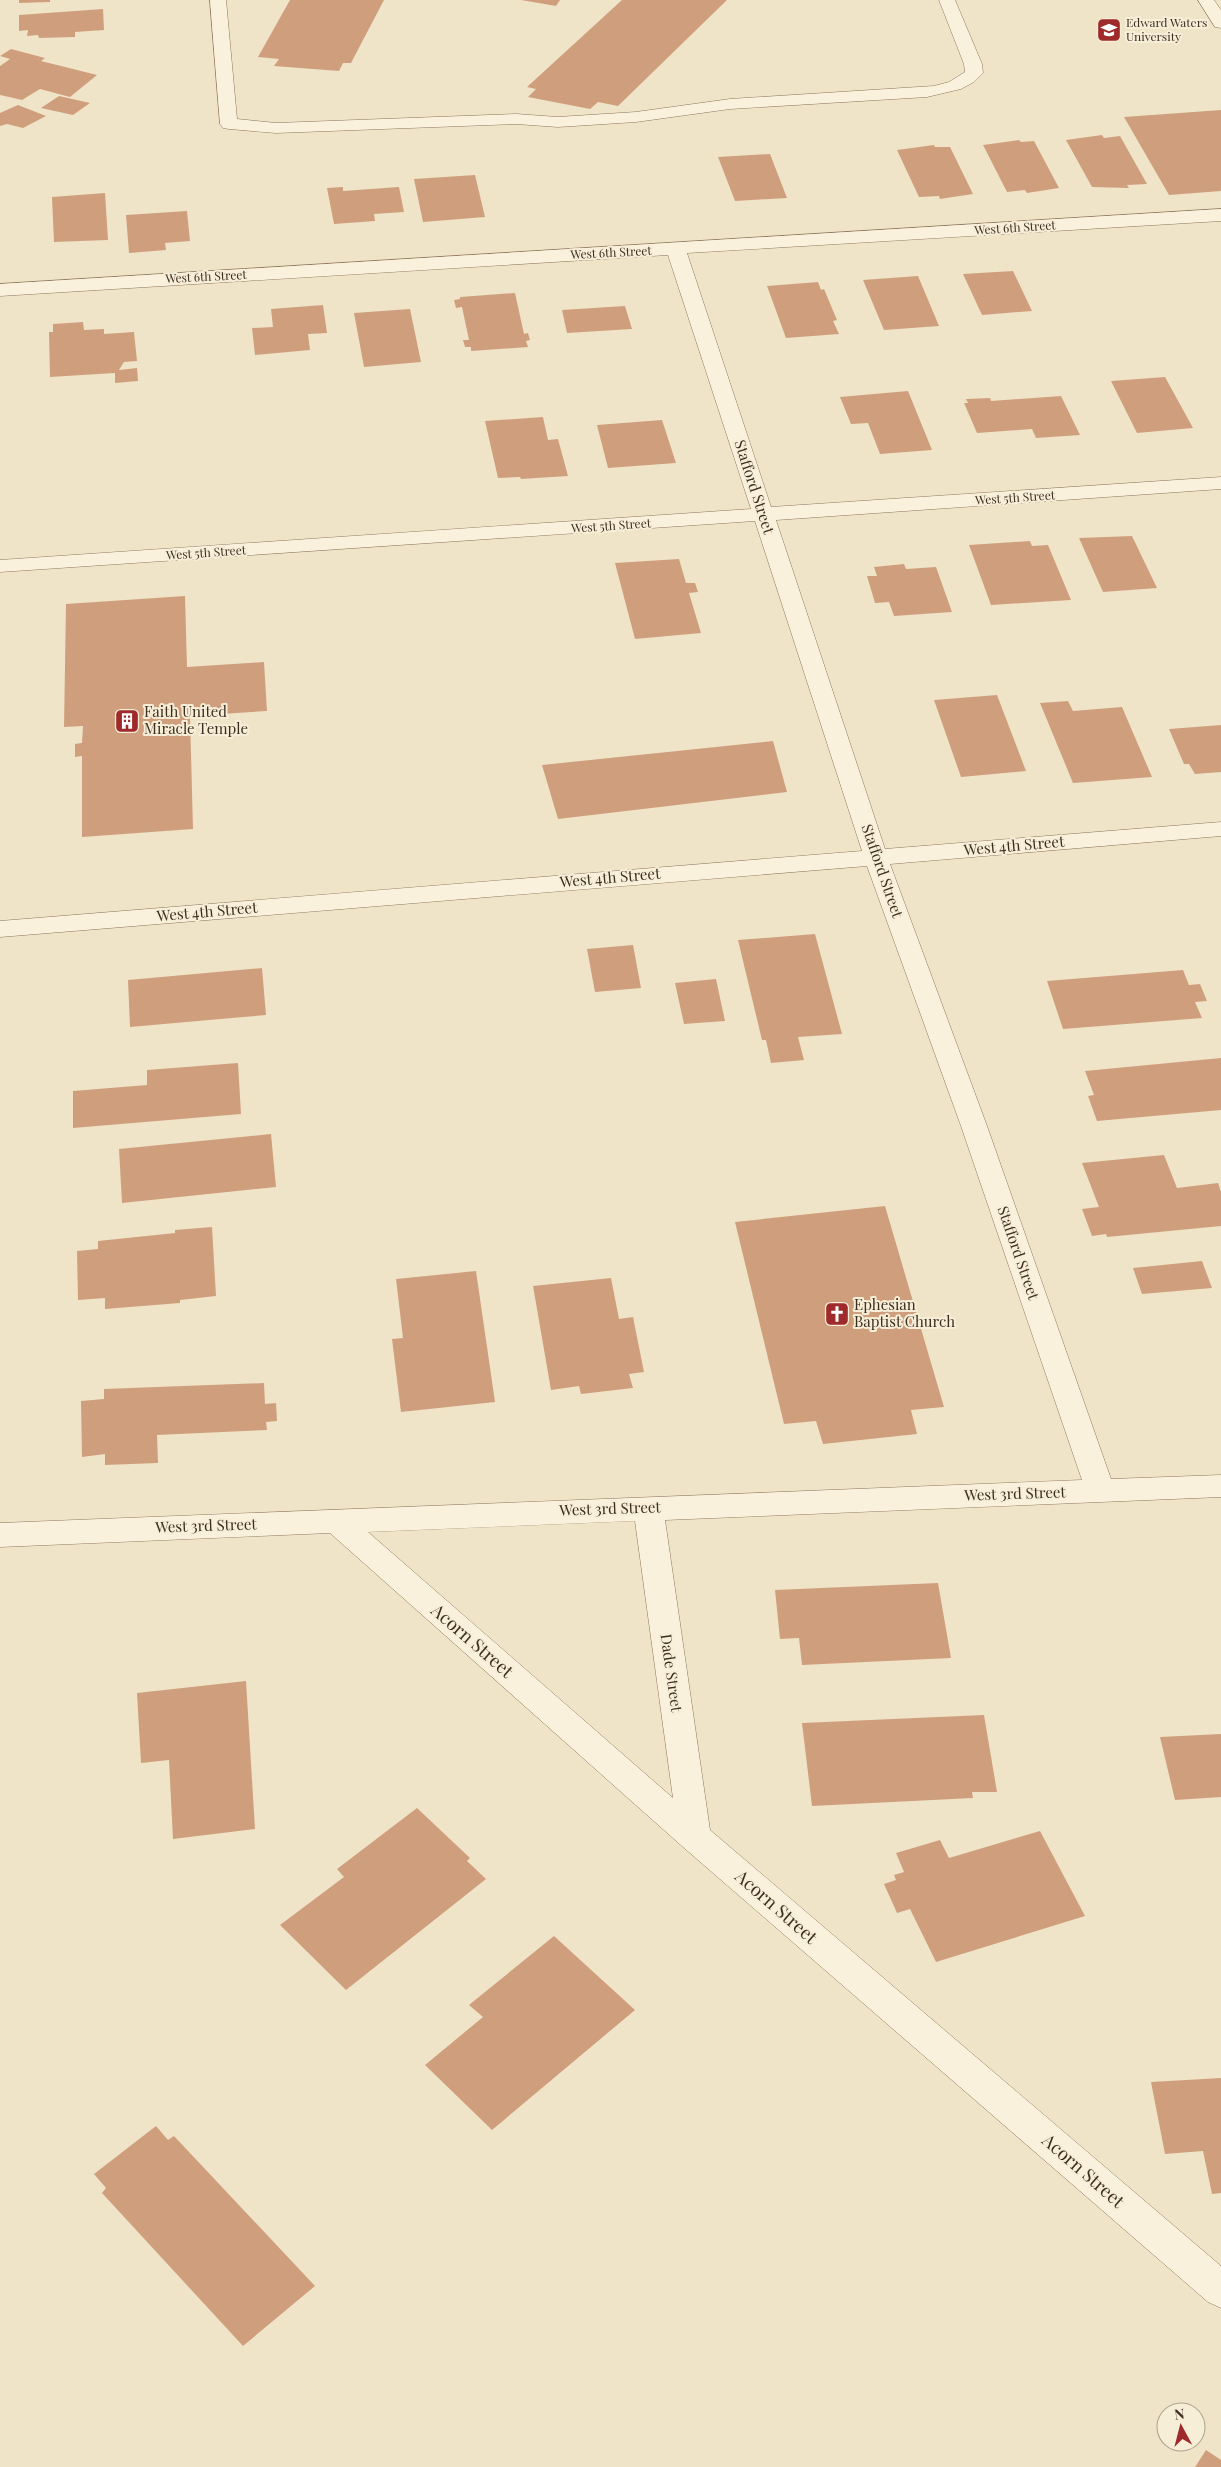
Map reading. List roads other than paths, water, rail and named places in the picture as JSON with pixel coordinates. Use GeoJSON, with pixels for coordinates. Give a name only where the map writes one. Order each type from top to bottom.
{"type":"FeatureCollection","features":[{"type":"Feature","properties":{"kind":"street"},"geometry":{"type":"LineString","coordinates":[[218,0],[229,124],[276,128],[516,119],[558,122],[636,117],[730,104],[944,90],[964,83],[974,73],[973,64],[947,0]]}},
{"type":"Feature","properties":{"kind":"street"},"geometry":{"type":"LineString","coordinates":[[1206,0],[1220,21]]}},
{"type":"Feature","properties":{"kind":"street","name":"West 6th Street"},"geometry":{"type":"LineString","coordinates":[[0,290],[1221,215]]}},
{"type":"Feature","properties":{"kind":"street","name":"Stafford Street"},"geometry":{"type":"LineString","coordinates":[[676,249],[876,857],[974,1126],[1100,1490]]}},
{"type":"Feature","properties":{"kind":"street","name":"West 5th Street"},"geometry":{"type":"LineString","coordinates":[[0,566],[1221,483]]}},
{"type":"Feature","properties":{"kind":"street","name":"West 4th Street"},"geometry":{"type":"LineString","coordinates":[[0,929],[1221,829]]}},
{"type":"Feature","properties":{"kind":"street","name":"West 3rd Street"},"geometry":{"type":"LineString","coordinates":[[0,1535],[336,1520],[1221,1486]]}},
{"type":"Feature","properties":{"kind":"street","name":"Dade Street"},"geometry":{"type":"LineString","coordinates":[[648,1508],[695,1837]]}},
{"type":"Feature","properties":{"kind":"street","name":"Acorn Street"},"geometry":{"type":"LineString","coordinates":[[336,1520],[695,1837],[1221,2290]]}},
{"type":"Feature","properties":{"kind":"place","name":"Edward Waters University"},"geometry":{"type":"Point","coordinates":[1109,30]}},
{"type":"Feature","properties":{"kind":"place","name":"Faith United Miracle Temple"},"geometry":{"type":"Point","coordinates":[127,721]}},
{"type":"Feature","properties":{"kind":"place","name":"Ephesian Baptist Church"},"geometry":{"type":"Point","coordinates":[837,1314]}}]}
